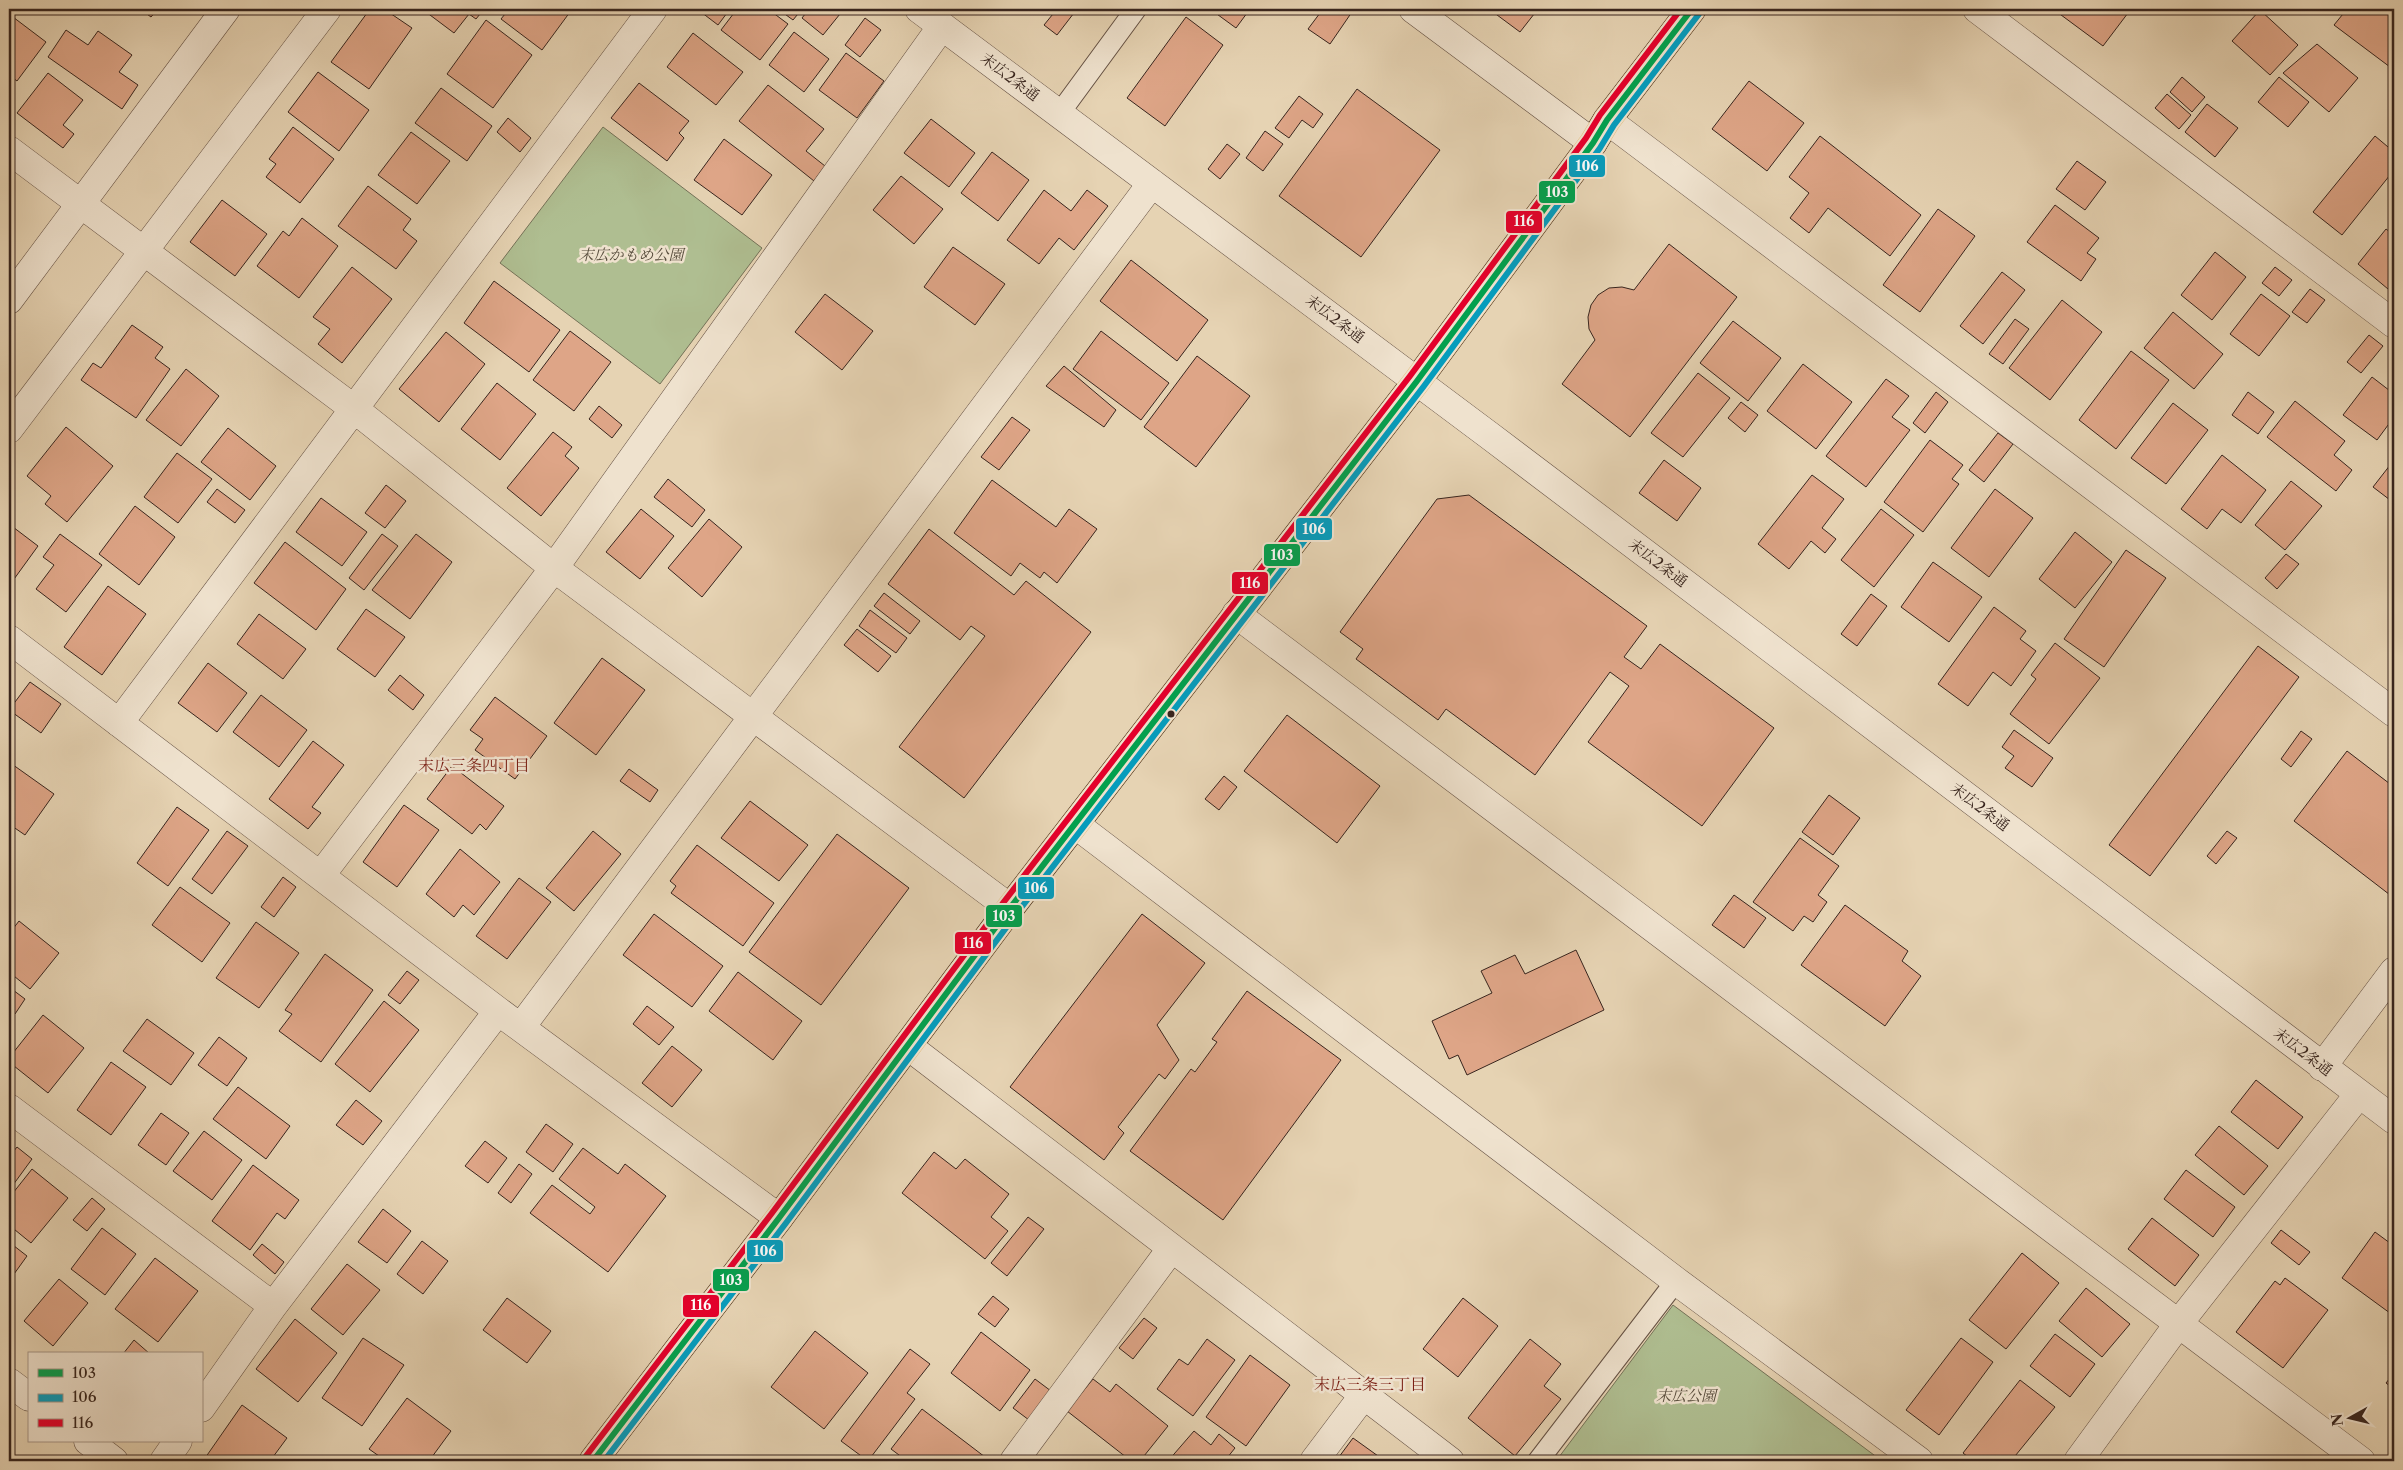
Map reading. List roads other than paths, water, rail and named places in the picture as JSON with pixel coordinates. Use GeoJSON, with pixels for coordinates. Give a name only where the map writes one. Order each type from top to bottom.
{"type":"FeatureCollection","features":[{"type":"Feature","properties":{"kind":"main road"},"geometry":{"type":"LineString","coordinates":[[593,1461],[779,1218],[1010,908],[1418,381],[1593,143],[1607,120],[1692,9]]}},
{"type":"Feature","properties":{"kind":"street"},"geometry":{"type":"LineString","coordinates":[[9,300],[226,9]]}},
{"type":"Feature","properties":{"kind":"street"},"geometry":{"type":"LineString","coordinates":[[9,429],[326,9]]}},
{"type":"Feature","properties":{"kind":"street"},"geometry":{"type":"LineString","coordinates":[[119,723],[653,9]]}},
{"type":"Feature","properties":{"kind":"street","name":"末広2条通"},"geometry":{"type":"LineString","coordinates":[[919,9],[1418,381],[2394,1120]]}},
{"type":"Feature","properties":{"kind":"street"},"geometry":{"type":"LineString","coordinates":[[1413,9],[1593,143]]}},
{"type":"Feature","properties":{"kind":"street"},"geometry":{"type":"LineString","coordinates":[[1976,9],[2394,324]]}},
{"type":"Feature","properties":{"kind":"street"},"geometry":{"type":"LineString","coordinates":[[321,875],[554,568],[942,26]]}},
{"type":"Feature","properties":{"kind":"street"},"geometry":{"type":"LineString","coordinates":[[1607,120],[2394,713]]}},
{"type":"Feature","properties":{"kind":"street"},"geometry":{"type":"LineString","coordinates":[[9,150],[353,408],[554,568],[1010,908]]}},
{"type":"Feature","properties":{"kind":"street"},"geometry":{"type":"LineString","coordinates":[[522,1027],[753,715],[1152,183]]}},
{"type":"Feature","properties":{"kind":"street"},"geometry":{"type":"LineString","coordinates":[[1236,614],[2361,1461]]}},
{"type":"Feature","properties":{"kind":"street"},"geometry":{"type":"LineString","coordinates":[[9,639],[498,1010],[779,1218]]}},
{"type":"Feature","properties":{"kind":"street"},"geometry":{"type":"LineString","coordinates":[[1076,825],[1676,1281],[1919,1461]]}},
{"type":"Feature","properties":{"kind":"street"},"geometry":{"type":"LineString","coordinates":[[2322,1066],[2394,971]]}},
{"type":"Feature","properties":{"kind":"street"},"geometry":{"type":"LineString","coordinates":[[202,1407],[273,1306],[498,1010]]}},
{"type":"Feature","properties":{"kind":"street"},"geometry":{"type":"LineString","coordinates":[[908,1046],[1450,1461]]}},
{"type":"Feature","properties":{"kind":"street"},"geometry":{"type":"LineString","coordinates":[[2078,1461],[2179,1324],[2359,1094]]}},
{"type":"Feature","properties":{"kind":"street"},"geometry":{"type":"LineString","coordinates":[[9,1108],[273,1306]]}},
{"type":"Feature","properties":{"kind":"street"},"geometry":{"type":"LineString","coordinates":[[1014,1461],[1171,1249]]}},
{"type":"Feature","properties":{"kind":"street"},"geometry":{"type":"LineString","coordinates":[[9,1382],[28,1396]]}},
{"type":"Feature","properties":{"kind":"street"},"geometry":{"type":"LineString","coordinates":[[1314,1461],[1363,1396]]}},
{"type":"Feature","properties":{"kind":"street"},"geometry":{"type":"LineString","coordinates":[[89,1442],[114,1461]]}},
{"type":"Feature","properties":{"kind":"street"},"geometry":{"type":"LineString","coordinates":[[164,1461],[177,1442]]}},
{"type":"Feature","properties":{"kind":"lane"},"geometry":{"type":"LineString","coordinates":[[1059,114],[1136,9]]}},
{"type":"Feature","properties":{"kind":"lane"},"geometry":{"type":"LineString","coordinates":[[1538,1461],[1676,1281]]}},
{"type":"Feature","properties":{"kind":"district","name":"末広三条四丁目"},"geometry":{"type":"Point","coordinates":[474,765]}},
{"type":"Feature","properties":{"kind":"district","name":"末広三条三丁目"},"geometry":{"type":"Point","coordinates":[1370,1384]}},
{"type":"Feature","properties":{"kind":"park label","name":"末広かもめ公園"},"geometry":{"type":"Point","coordinates":[631,255]}},
{"type":"Feature","properties":{"kind":"park label","name":"末広公園"},"geometry":{"type":"Point","coordinates":[1686,1396]}}]}
